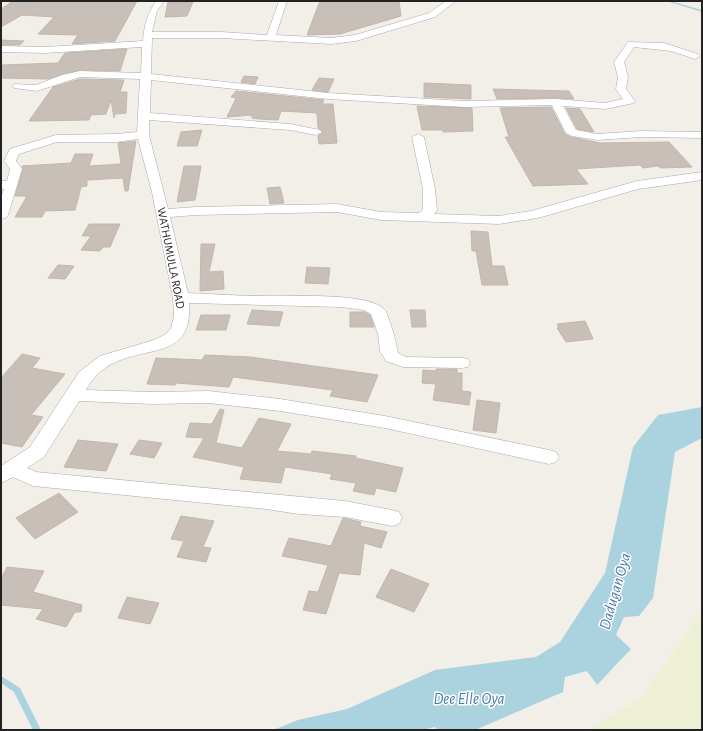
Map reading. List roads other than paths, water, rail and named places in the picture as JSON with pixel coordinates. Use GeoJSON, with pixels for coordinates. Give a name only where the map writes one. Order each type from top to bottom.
{"type":"FeatureCollection","features":[{"type":"Feature","properties":{"kind":"street","name":"WATHUMULLA ROAD"},"geometry":{"type":"LineString","coordinates":[[7,472],[37,452],[74,395],[84,376],[106,360],[160,344],[172,338],[179,329],[182,316],[182,298],[163,214],[142,135],[148,28],[153,11],[160,1]]}},
{"type":"Feature","properties":{"kind":"street"},"geometry":{"type":"LineString","coordinates":[[270,37],[283,1]]}},
{"type":"Feature","properties":{"kind":"street"},"geometry":{"type":"LineString","coordinates":[[1,49],[45,50],[148,40],[190,34],[331,41],[356,38],[432,15],[452,1]]}},
{"type":"Feature","properties":{"kind":"street"},"geometry":{"type":"LineString","coordinates":[[18,86],[37,88],[66,77],[80,74],[123,74],[146,78],[328,96],[464,104],[556,102],[605,106],[630,101],[622,89],[623,77],[619,62],[631,44],[652,44],[684,50],[695,56]]}},
{"type":"Feature","properties":{"kind":"street"},"geometry":{"type":"LineString","coordinates":[[556,102],[572,133],[586,137],[641,134],[702,135]]}},
{"type":"Feature","properties":{"kind":"street"},"geometry":{"type":"LineString","coordinates":[[144,116],[290,127],[316,132]]}},
{"type":"Feature","properties":{"kind":"street"},"geometry":{"type":"LineString","coordinates":[[1,216],[6,184],[16,169],[10,161],[14,152],[56,139],[116,138],[142,135]]}},
{"type":"Feature","properties":{"kind":"street"},"geometry":{"type":"LineString","coordinates":[[418,137],[429,189],[430,210],[423,217]]}},
{"type":"Feature","properties":{"kind":"street"},"geometry":{"type":"LineString","coordinates":[[163,214],[337,208],[381,216],[499,220],[519,218],[637,185],[702,176]]}},
{"type":"Feature","properties":{"kind":"street"},"geometry":{"type":"LineString","coordinates":[[182,298],[351,302],[378,311],[386,334],[388,351],[392,357],[403,362],[462,363]]}},
{"type":"Feature","properties":{"kind":"street"},"geometry":{"type":"LineString","coordinates":[[74,395],[152,398],[208,397],[280,405],[385,422],[549,456]]}},
{"type":"Feature","properties":{"kind":"street"},"geometry":{"type":"LineString","coordinates":[[7,472],[34,479],[266,501],[299,506],[345,509],[392,518]]}},
{"type":"Feature","properties":{"kind":"water","name":"Dee Elle Oya"},"geometry":{"type":"Polygon","coordinates":[[[702,407],[702,438],[675,452],[653,598],[639,616],[624,617],[616,635],[631,649],[597,685],[587,671],[565,677],[563,692],[475,730],[438,730],[435,727],[422,730],[273,730],[298,720],[347,709],[435,670],[536,657],[560,642],[605,573],[633,447],[658,415],[702,407]]]}},
{"type":"Feature","properties":{"kind":"waterway"},"geometry":{"type":"LineString","coordinates":[[667,1],[702,11]]}},
{"type":"Feature","properties":{"kind":"waterway"},"geometry":{"type":"LineString","coordinates":[[1,679],[17,690],[37,730]]}},
{"type":"Feature","properties":{"kind":"water label","name":"Dadugan Oya"},"geometry":{"type":"Point","coordinates":[614,591]}}]}
